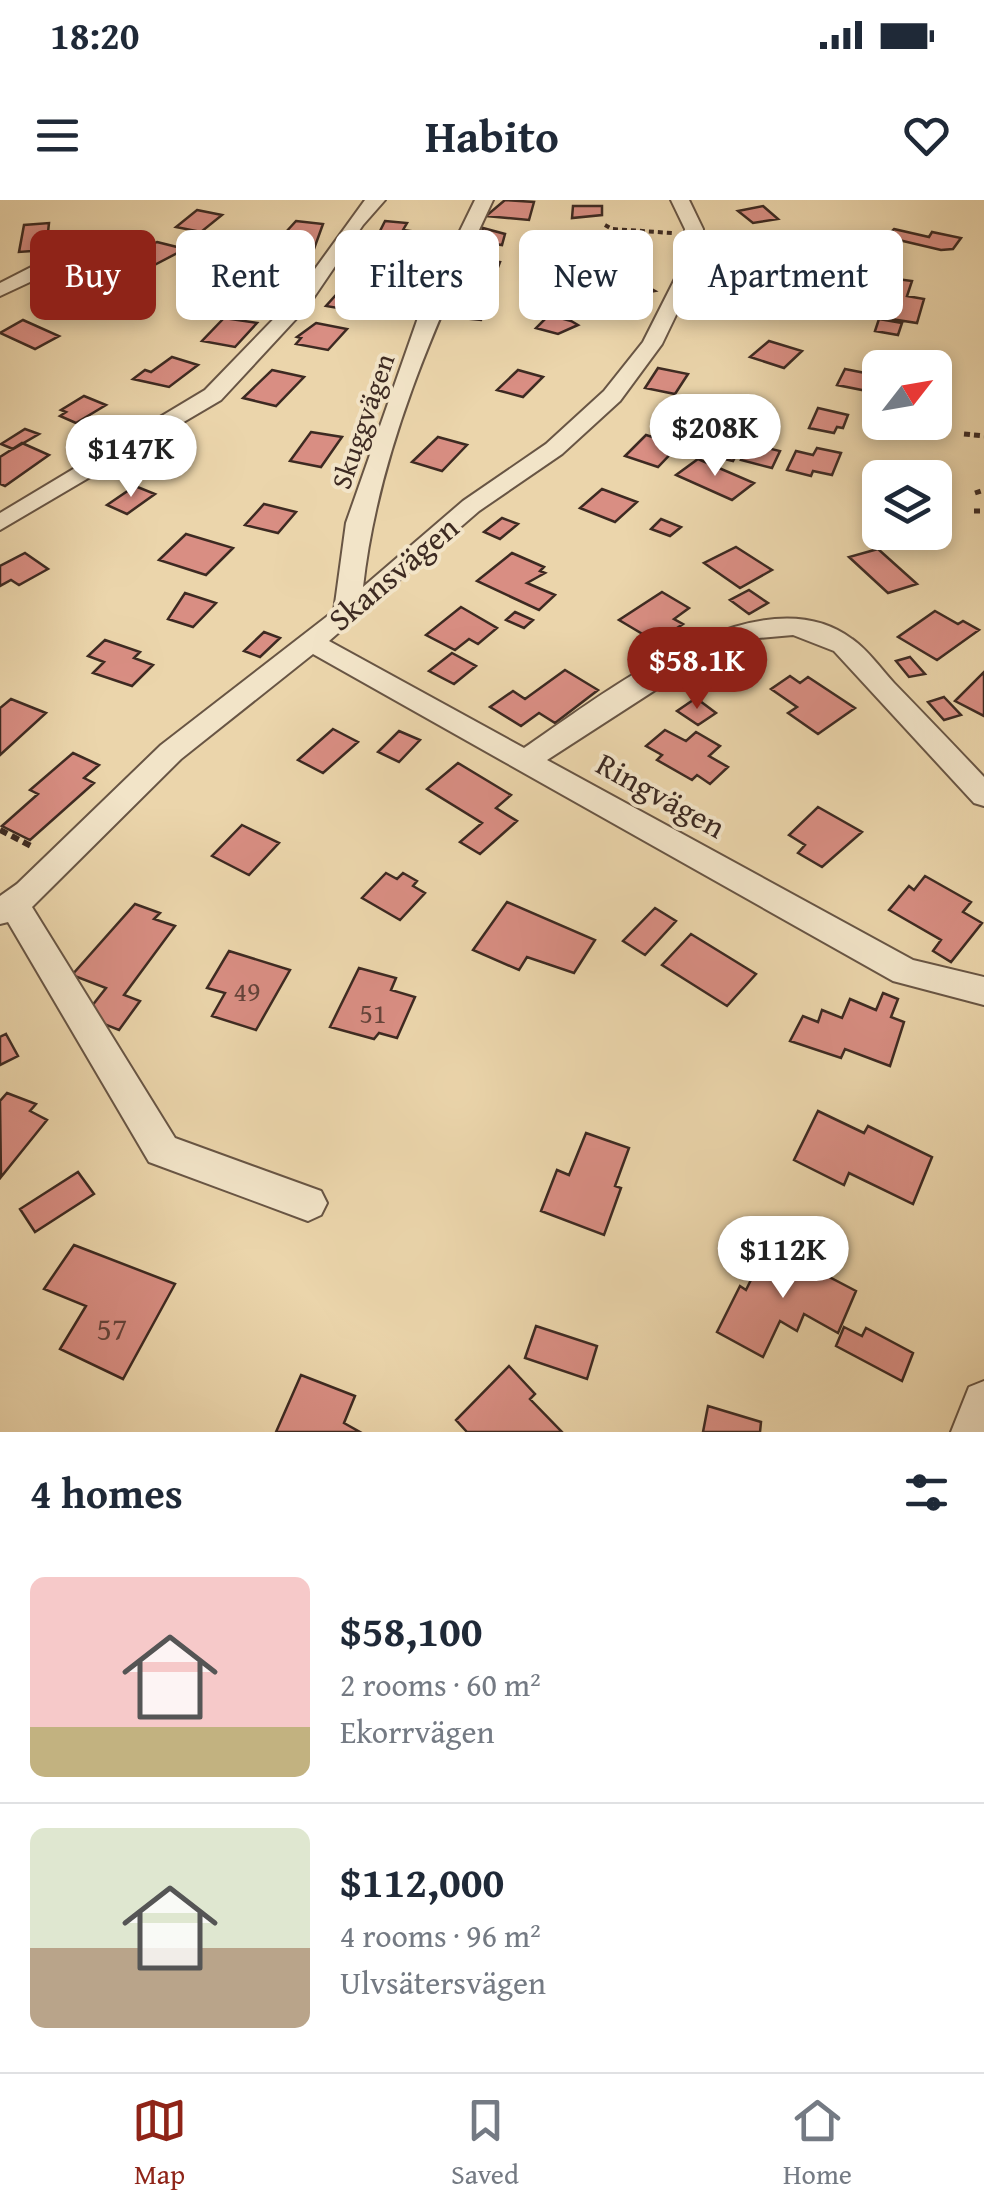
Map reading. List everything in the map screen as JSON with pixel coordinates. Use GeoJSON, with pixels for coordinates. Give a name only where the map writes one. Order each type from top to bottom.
{"type":"FeatureCollection","features":[{"type":"Feature","properties":{"kind":"street"},"geometry":{"type":"LineString","coordinates":[[0,523],[213,395],[243,367],[326,270],[359,217],[376,200]]}},
{"type":"Feature","properties":{"kind":"street","name":"Skuggvägen"},"geometry":{"type":"LineString","coordinates":[[346,614],[358,523],[429,315],[484,200]]}},
{"type":"Feature","properties":{"kind":"street"},"geometry":{"type":"LineString","coordinates":[[680,200],[692,230]]}},
{"type":"Feature","properties":{"kind":"street"},"geometry":{"type":"LineString","coordinates":[[0,290],[30,276]]}},
{"type":"Feature","properties":{"kind":"street","name":"Skansvägen"},"geometry":{"type":"LineString","coordinates":[[308,1203],[162,1150],[7,907],[28,893],[170,752],[346,614],[471,506],[554,449],[612,396],[652,344],[673,307]]}},
{"type":"Feature","properties":{"kind":"street"},"geometry":{"type":"LineString","coordinates":[[527,760],[658,673],[718,642],[781,626],[813,629],[843,645],[984,795]]}},
{"type":"Feature","properties":{"kind":"street","name":"Ringvägen"},"geometry":{"type":"LineString","coordinates":[[311,642],[905,972],[984,991]]}},
{"type":"Feature","properties":{"kind":"street"},"geometry":{"type":"LineString","coordinates":[[972,1432],[984,1402]]}},
{"type":"Feature","properties":{"kind":"path"},"geometry":{"type":"LineString","coordinates":[[605,225],[612,230],[673,234]]}},
{"type":"Feature","properties":{"kind":"path"},"geometry":{"type":"LineString","coordinates":[[964,434],[984,436]]}},
{"type":"Feature","properties":{"kind":"path"},"geometry":{"type":"LineString","coordinates":[[975,493],[984,490]]}},
{"type":"Feature","properties":{"kind":"path"},"geometry":{"type":"LineString","coordinates":[[974,511],[984,511]]}},
{"type":"Feature","properties":{"kind":"path"},"geometry":{"type":"LineString","coordinates":[[0,830],[30,846]]}},
{"type":"Feature","properties":{"kind":"building"},"geometry":{"type":"Polygon","coordinates":[[[505,200],[534,202],[529,220],[486,216],[505,200]]]}},
{"type":"Feature","properties":{"kind":"building"},"geometry":{"type":"Polygon","coordinates":[[[573,206],[602,206],[602,215],[572,218],[573,206]]]}},
{"type":"Feature","properties":{"kind":"building"},"geometry":{"type":"Polygon","coordinates":[[[763,206],[778,219],[753,223],[738,211],[763,206]]]}},
{"type":"Feature","properties":{"kind":"building"},"geometry":{"type":"Polygon","coordinates":[[[197,210],[222,215],[203,230],[176,227],[197,210]]]}},
{"type":"Feature","properties":{"kind":"building"},"geometry":{"type":"Polygon","coordinates":[[[296,221],[323,224],[315,246],[315,230],[288,230],[296,221]]]}},
{"type":"Feature","properties":{"kind":"building"},"geometry":{"type":"Polygon","coordinates":[[[385,221],[407,223],[403,230],[380,230],[385,221]]]}},
{"type":"Feature","properties":{"kind":"building"},"geometry":{"type":"Polygon","coordinates":[[[49,223],[48,230],[30,230],[30,251],[19,252],[24,225],[49,223]]]}},
{"type":"Feature","properties":{"kind":"building"},"geometry":{"type":"Polygon","coordinates":[[[903,231],[961,238],[953,249],[903,241],[903,231]]]}},
{"type":"Feature","properties":{"kind":"building"},"geometry":{"type":"Polygon","coordinates":[[[156,242],[176,247],[176,254],[156,264],[156,242]]]}},
{"type":"Feature","properties":{"kind":"building"},"geometry":{"type":"Polygon","coordinates":[[[903,280],[912,281],[907,296],[924,299],[917,323],[898,320],[903,320],[903,280]]]}},
{"type":"Feature","properties":{"kind":"building"},"geometry":{"type":"Polygon","coordinates":[[[23,320],[59,336],[35,349],[0,333],[23,320]]]}},
{"type":"Feature","properties":{"kind":"building"},"geometry":{"type":"Polygon","coordinates":[[[222,320],[257,323],[235,347],[202,341],[222,320]]]}},
{"type":"Feature","properties":{"kind":"building"},"geometry":{"type":"Polygon","coordinates":[[[544,320],[567,320],[578,325],[558,334],[536,328],[544,320]]]}},
{"type":"Feature","properties":{"kind":"building"},"geometry":{"type":"Polygon","coordinates":[[[879,320],[902,323],[898,335],[875,331],[879,320]]]}},
{"type":"Feature","properties":{"kind":"building"},"geometry":{"type":"Polygon","coordinates":[[[316,323],[347,329],[328,350],[296,344],[301,338],[297,337],[316,323]]]}},
{"type":"Feature","properties":{"kind":"building"},"geometry":{"type":"Polygon","coordinates":[[[769,341],[802,351],[784,368],[750,357],[769,341]]]}},
{"type":"Feature","properties":{"kind":"building"},"geometry":{"type":"Polygon","coordinates":[[[172,357],[198,365],[169,387],[133,379],[145,370],[151,372],[172,357]]]}},
{"type":"Feature","properties":{"kind":"building"},"geometry":{"type":"Polygon","coordinates":[[[658,368],[688,374],[675,394],[645,388],[658,368]]]}},
{"type":"Feature","properties":{"kind":"building"},"geometry":{"type":"Polygon","coordinates":[[[845,369],[862,372],[862,390],[837,385],[845,369]]]}},
{"type":"Feature","properties":{"kind":"building"},"geometry":{"type":"Polygon","coordinates":[[[272,370],[304,377],[276,406],[243,398],[272,370]]]}},
{"type":"Feature","properties":{"kind":"building"},"geometry":{"type":"Polygon","coordinates":[[[518,370],[543,377],[523,397],[497,390],[518,370]]]}},
{"type":"Feature","properties":{"kind":"building"},"geometry":{"type":"Polygon","coordinates":[[[84,396],[106,405],[76,423],[60,416],[66,412],[61,410],[84,396]]]}},
{"type":"Feature","properties":{"kind":"building"},"geometry":{"type":"Polygon","coordinates":[[[818,408],[848,415],[843,428],[837,427],[834,433],[809,428],[818,408]]]}},
{"type":"Feature","properties":{"kind":"building"},"geometry":{"type":"Polygon","coordinates":[[[25,429],[39,434],[13,449],[1,444],[25,429]]]}},
{"type":"Feature","properties":{"kind":"building"},"geometry":{"type":"Polygon","coordinates":[[[311,432],[342,437],[321,467],[290,461],[311,432]]]}},
{"type":"Feature","properties":{"kind":"building"},"geometry":{"type":"Polygon","coordinates":[[[646,435],[679,445],[658,467],[625,456],[646,435]]]}},
{"type":"Feature","properties":{"kind":"building"},"geometry":{"type":"Polygon","coordinates":[[[717,436],[743,442],[733,461],[707,455],[717,436]]]}},
{"type":"Feature","properties":{"kind":"building"},"geometry":{"type":"Polygon","coordinates":[[[438,437],[467,445],[442,471],[412,462],[438,437]]]}},
{"type":"Feature","properties":{"kind":"building"},"geometry":{"type":"Polygon","coordinates":[[[22,443],[49,455],[5,486],[0,484],[0,457],[22,443]]]}},
{"type":"Feature","properties":{"kind":"building"},"geometry":{"type":"Polygon","coordinates":[[[750,444],[780,451],[772,468],[741,460],[750,444]]]}},
{"type":"Feature","properties":{"kind":"building"},"geometry":{"type":"Polygon","coordinates":[[[817,448],[841,453],[832,475],[813,471],[811,476],[787,470],[796,451],[813,455],[817,448]]]}},
{"type":"Feature","properties":{"kind":"building"},"geometry":{"type":"Polygon","coordinates":[[[698,459],[754,483],[732,500],[676,475],[698,459]]]}},
{"type":"Feature","properties":{"kind":"building"},"geometry":{"type":"Polygon","coordinates":[[[135,486],[155,494],[127,514],[107,505],[135,486]]]}},
{"type":"Feature","properties":{"kind":"building"},"geometry":{"type":"Polygon","coordinates":[[[602,489],[637,502],[615,522],[580,508],[602,489]]]}},
{"type":"Feature","properties":{"kind":"building"},"geometry":{"type":"Polygon","coordinates":[[[264,504],[296,512],[278,533],[245,525],[264,504]]]}},
{"type":"Feature","properties":{"kind":"building"},"geometry":{"type":"Polygon","coordinates":[[[502,518],[518,524],[500,539],[484,532],[502,518]]]}},
{"type":"Feature","properties":{"kind":"building"},"geometry":{"type":"Polygon","coordinates":[[[661,519],[681,527],[670,536],[651,529],[661,519]]]}},
{"type":"Feature","properties":{"kind":"building"},"geometry":{"type":"Polygon","coordinates":[[[186,534],[233,548],[206,575],[159,560],[186,534]]]}},
{"type":"Feature","properties":{"kind":"building"},"geometry":{"type":"Polygon","coordinates":[[[736,547],[772,570],[740,588],[704,563],[736,547]]]}},
{"type":"Feature","properties":{"kind":"building"},"geometry":{"type":"Polygon","coordinates":[[[879,550],[917,584],[888,593],[849,557],[879,550]]]}},
{"type":"Feature","properties":{"kind":"building"},"geometry":{"type":"Polygon","coordinates":[[[25,553],[48,569],[19,585],[11,580],[0,586],[0,566],[25,553]]]}},
{"type":"Feature","properties":{"kind":"building"},"geometry":{"type":"Polygon","coordinates":[[[512,553],[544,567],[540,571],[545,573],[527,583],[555,595],[539,610],[477,581],[512,553]]]}},
{"type":"Feature","properties":{"kind":"building"},"geometry":{"type":"Polygon","coordinates":[[[749,590],[768,603],[749,614],[730,600],[749,590]]]}},
{"type":"Feature","properties":{"kind":"building"},"geometry":{"type":"Polygon","coordinates":[[[662,592],[689,608],[674,619],[683,624],[656,642],[619,620],[662,592]]]}},
{"type":"Feature","properties":{"kind":"building"},"geometry":{"type":"Polygon","coordinates":[[[185,593],[216,603],[193,627],[168,619],[185,593]]]}},
{"type":"Feature","properties":{"kind":"building"},"geometry":{"type":"Polygon","coordinates":[[[461,607],[497,628],[478,644],[469,639],[455,650],[426,635],[461,607]]]}},
{"type":"Feature","properties":{"kind":"building"},"geometry":{"type":"Polygon","coordinates":[[[935,611],[979,630],[937,660],[898,637],[935,611]]]}},
{"type":"Feature","properties":{"kind":"building"},"geometry":{"type":"Polygon","coordinates":[[[515,612],[533,620],[524,628],[506,620],[515,612]]]}},
{"type":"Feature","properties":{"kind":"building"},"geometry":{"type":"Polygon","coordinates":[[[264,632],[280,638],[260,657],[244,651],[264,632]]]}},
{"type":"Feature","properties":{"kind":"building"},"geometry":{"type":"Polygon","coordinates":[[[105,640],[140,652],[134,658],[153,665],[132,686],[93,673],[104,662],[88,656],[105,640]]]}},
{"type":"Feature","properties":{"kind":"building"},"geometry":{"type":"Polygon","coordinates":[[[452,653],[476,666],[454,684],[429,671],[452,653]]]}},
{"type":"Feature","properties":{"kind":"building"},"geometry":{"type":"Polygon","coordinates":[[[910,657],[925,674],[909,677],[896,661],[910,657]]]}},
{"type":"Feature","properties":{"kind":"building"},"geometry":{"type":"Polygon","coordinates":[[[565,670],[598,690],[555,723],[539,713],[521,726],[490,707],[513,691],[525,699],[565,670]]]}},
{"type":"Feature","properties":{"kind":"building"},"geometry":{"type":"Polygon","coordinates":[[[984,672],[984,716],[955,701],[984,672]]]}},
{"type":"Feature","properties":{"kind":"building"},"geometry":{"type":"Polygon","coordinates":[[[790,676],[800,683],[808,677],[855,708],[818,734],[788,713],[797,707],[771,689],[790,676]]]}},
{"type":"Feature","properties":{"kind":"building"},"geometry":{"type":"Polygon","coordinates":[[[944,697],[961,715],[944,720],[928,702],[944,697]]]}},
{"type":"Feature","properties":{"kind":"building"},"geometry":{"type":"Polygon","coordinates":[[[696,698],[716,713],[698,725],[677,711],[696,698]]]}},
{"type":"Feature","properties":{"kind":"building"},"geometry":{"type":"Polygon","coordinates":[[[11,699],[46,713],[0,755],[0,708],[11,699]]]}},
{"type":"Feature","properties":{"kind":"building"},"geometry":{"type":"Polygon","coordinates":[[[333,729],[358,742],[323,773],[298,760],[333,729]]]}},
{"type":"Feature","properties":{"kind":"building"},"geometry":{"type":"Polygon","coordinates":[[[665,730],[686,741],[696,732],[720,746],[709,756],[728,767],[710,784],[697,775],[692,780],[657,760],[662,755],[646,746],[665,730]]]}},
{"type":"Feature","properties":{"kind":"building"},"geometry":{"type":"Polygon","coordinates":[[[399,731],[420,740],[399,762],[378,752],[399,731]]]}},
{"type":"Feature","properties":{"kind":"building"},"geometry":{"type":"Polygon","coordinates":[[[73,753],[99,765],[84,778],[94,783],[30,840],[2,826],[38,794],[30,790],[73,753]]]}},
{"type":"Feature","properties":{"kind":"building"},"geometry":{"type":"Polygon","coordinates":[[[458,763],[511,795],[496,808],[517,821],[480,854],[460,842],[482,823],[427,789],[458,763]]]}},
{"type":"Feature","properties":{"kind":"building"},"geometry":{"type":"Polygon","coordinates":[[[818,807],[862,832],[822,867],[798,853],[805,845],[789,835],[818,807]]]}},
{"type":"Feature","properties":{"kind":"building"},"geometry":{"type":"Polygon","coordinates":[[[242,825],[279,843],[249,875],[212,856],[242,825]]]}},
{"type":"Feature","properties":{"kind":"building"},"geometry":{"type":"Polygon","coordinates":[[[386,873],[397,879],[403,873],[417,881],[413,886],[425,893],[400,920],[362,898],[386,873]]]}},
{"type":"Feature","properties":{"kind":"building"},"geometry":{"type":"Polygon","coordinates":[[[925,876],[971,902],[963,912],[982,923],[951,962],[933,951],[941,940],[889,910],[909,886],[914,890],[925,876]]]}},
{"type":"Feature","properties":{"kind":"building"},"geometry":{"type":"Polygon","coordinates":[[[507,902],[595,940],[574,973],[527,957],[519,970],[473,950],[507,902]]]}},
{"type":"Feature","properties":{"kind":"building"},"geometry":{"type":"Polygon","coordinates":[[[135,904],[160,913],[154,919],[175,926],[124,995],[140,1001],[119,1030],[84,1016],[106,988],[72,975],[135,904]]]}},
{"type":"Feature","properties":{"kind":"building"},"geometry":{"type":"Polygon","coordinates":[[[655,908],[676,921],[645,955],[623,941],[655,908]]]}},
{"type":"Feature","properties":{"kind":"building"},"geometry":{"type":"Polygon","coordinates":[[[691,934],[756,974],[727,1006],[662,965],[691,934]]]}},
{"type":"Feature","properties":{"kind":"building"},"geometry":{"type":"Polygon","coordinates":[[[229,951],[290,970],[256,1030],[212,1016],[225,993],[207,988],[229,951]]]}},
{"type":"Feature","properties":{"kind":"building"},"geometry":{"type":"Polygon","coordinates":[[[359,968],[396,978],[391,990],[415,997],[397,1038],[379,1033],[374,1039],[330,1027],[359,968]]]}},
{"type":"Feature","properties":{"kind":"building"},"geometry":{"type":"Polygon","coordinates":[[[883,993],[898,999],[891,1017],[904,1022],[890,1066],[845,1049],[841,1058],[790,1041],[803,1016],[818,1022],[822,1010],[842,1018],[850,999],[876,1010],[883,993]]]}},
{"type":"Feature","properties":{"kind":"building"},"geometry":{"type":"Polygon","coordinates":[[[6,1034],[18,1056],[0,1065],[0,1037],[6,1034]]]}},
{"type":"Feature","properties":{"kind":"building"},"geometry":{"type":"Polygon","coordinates":[[[7,1093],[36,1104],[30,1111],[47,1120],[1,1177],[0,1101],[7,1093]]]}},
{"type":"Feature","properties":{"kind":"building"},"geometry":{"type":"Polygon","coordinates":[[[818,1111],[864,1133],[868,1126],[932,1157],[913,1204],[849,1173],[844,1185],[794,1160],[818,1111]]]}},
{"type":"Feature","properties":{"kind":"building"},"geometry":{"type":"Polygon","coordinates":[[[586,1133],[629,1148],[615,1186],[621,1188],[604,1235],[541,1211],[557,1170],[569,1175],[586,1133]]]}},
{"type":"Feature","properties":{"kind":"building"},"geometry":{"type":"Polygon","coordinates":[[[78,1172],[94,1194],[35,1232],[20,1209],[78,1172]]]}},
{"type":"Feature","properties":{"kind":"building"},"geometry":{"type":"Polygon","coordinates":[[[74,1245],[175,1284],[123,1379],[60,1349],[86,1306],[44,1289],[74,1245]]]}},
{"type":"Feature","properties":{"kind":"building"},"geometry":{"type":"Polygon","coordinates":[[[768,1245],[856,1291],[838,1333],[804,1314],[797,1331],[780,1321],[763,1357],[717,1332],[740,1286],[746,1290],[768,1245]]]}},
{"type":"Feature","properties":{"kind":"building"},"geometry":{"type":"Polygon","coordinates":[[[536,1326],[597,1346],[587,1379],[525,1358],[536,1326]]]}},
{"type":"Feature","properties":{"kind":"building"},"geometry":{"type":"Polygon","coordinates":[[[844,1327],[862,1336],[866,1328],[913,1353],[902,1381],[836,1346],[844,1327]]]}},
{"type":"Feature","properties":{"kind":"building"},"geometry":{"type":"Polygon","coordinates":[[[509,1366],[535,1394],[530,1399],[562,1432],[467,1432],[456,1420],[509,1366]]]}},
{"type":"Feature","properties":{"kind":"building"},"geometry":{"type":"Polygon","coordinates":[[[301,1375],[355,1396],[344,1423],[360,1432],[276,1432],[301,1375]]]}},
{"type":"Feature","properties":{"kind":"building"},"geometry":{"type":"Polygon","coordinates":[[[708,1406],[761,1422],[760,1432],[703,1432],[708,1406]]]}}]}
